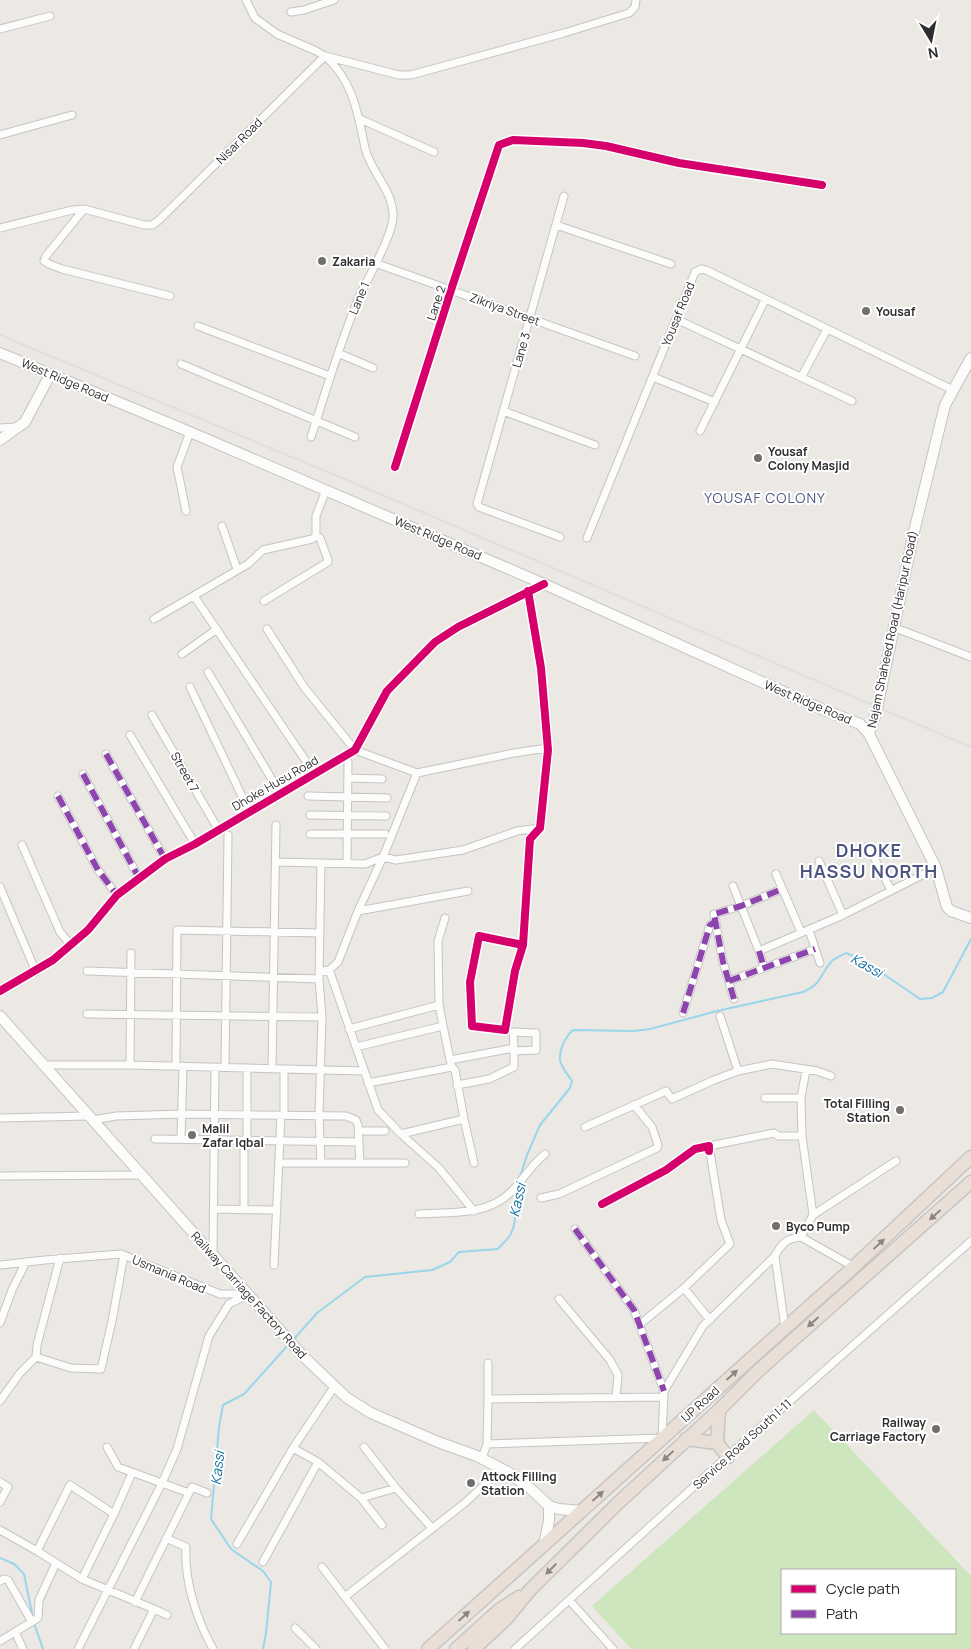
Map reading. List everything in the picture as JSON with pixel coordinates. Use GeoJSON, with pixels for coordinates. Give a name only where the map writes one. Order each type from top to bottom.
{"type":"FeatureCollection","features":[{"type":"Feature","properties":{"kind":"highway","name":"IJP Road"},"geometry":{"type":"LineString","coordinates":[[428,1649],[854,1267],[971,1157]]}},
{"type":"Feature","properties":{"kind":"highway"},"geometry":{"type":"LineString","coordinates":[[956,1171],[969,1184]]}},
{"type":"Feature","properties":{"kind":"highway","name":"IJP Road"},"geometry":{"type":"LineString","coordinates":[[474,1649],[507,1618],[530,1590],[616,1504],[719,1410],[758,1371],[969,1184]]}},
{"type":"Feature","properties":{"kind":"highway"},"geometry":{"type":"LineString","coordinates":[[719,1410],[717,1443],[728,1457]]}},
{"type":"Feature","properties":{"kind":"highway"},"geometry":{"type":"LineString","coordinates":[[686,1439],[717,1443]]}},
{"type":"Feature","properties":{"kind":"highway","name":"IJP Road"},"geometry":{"type":"LineString","coordinates":[[456,1649],[498,1610],[530,1590]]}},
{"type":"Feature","properties":{"kind":"main road","name":"West Ridge Road"},"geometry":{"type":"LineString","coordinates":[[0,353],[190,432],[544,584],[824,710],[860,724],[869,734]]}},
{"type":"Feature","properties":{"kind":"main road","name":"Najam Shaheed Road (Haripur Road)"},"geometry":{"type":"LineString","coordinates":[[968,919],[947,907],[936,868],[869,734],[876,713],[912,536],[943,411],[971,358]]}},
{"type":"Feature","properties":{"kind":"main road"},"geometry":{"type":"LineString","coordinates":[[0,440],[26,422],[50,375]]}},
{"type":"Feature","properties":{"kind":"main road","name":"Railway Carriage Factory Road"},"geometry":{"type":"LineString","coordinates":[[0,1016],[281,1332],[347,1398],[371,1413],[438,1442],[482,1458],[502,1469],[532,1490],[549,1506]]}},
{"type":"Feature","properties":{"kind":"main road"},"geometry":{"type":"LineString","coordinates":[[544,1544],[549,1521],[549,1506],[582,1511]]}},
{"type":"Feature","properties":{"kind":"street"},"geometry":{"type":"LineString","coordinates":[[246,0],[255,18],[277,34],[326,56],[399,75],[410,75],[564,33],[629,13],[636,8],[636,0]]}},
{"type":"Feature","properties":{"kind":"street"},"geometry":{"type":"LineString","coordinates":[[291,12],[304,10],[334,0]]}},
{"type":"Feature","properties":{"kind":"street"},"geometry":{"type":"LineString","coordinates":[[0,29],[50,16]]}},
{"type":"Feature","properties":{"kind":"street","name":"Lane 1"},"geometry":{"type":"LineString","coordinates":[[311,436],[330,376],[358,301],[394,218],[388,194],[367,156],[360,119],[344,78],[336,65],[326,56]]}},
{"type":"Feature","properties":{"kind":"street","name":"Nisar Road"},"geometry":{"type":"LineString","coordinates":[[84,209],[144,225],[152,225],[326,56]]}},
{"type":"Feature","properties":{"kind":"street"},"geometry":{"type":"LineString","coordinates":[[0,134],[72,115]]}},
{"type":"Feature","properties":{"kind":"street"},"geometry":{"type":"LineString","coordinates":[[360,119],[434,152]]}},
{"type":"Feature","properties":{"kind":"street","name":"Lane 2"},"geometry":{"type":"LineString","coordinates":[[395,467],[451,290],[500,145],[513,140],[583,143],[606,146],[679,163],[822,185]]}},
{"type":"Feature","properties":{"kind":"street","name":"Lane 3"},"geometry":{"type":"LineString","coordinates":[[560,537],[479,507],[477,504],[564,196]]}},
{"type":"Feature","properties":{"kind":"street"},"geometry":{"type":"LineString","coordinates":[[0,228],[72,210],[84,209]]}},
{"type":"Feature","properties":{"kind":"street"},"geometry":{"type":"LineString","coordinates":[[84,209],[44,261],[62,269],[170,296]]}},
{"type":"Feature","properties":{"kind":"street"},"geometry":{"type":"LineString","coordinates":[[556,225],[672,264]]}},
{"type":"Feature","properties":{"kind":"street","name":"Zikriya Street"},"geometry":{"type":"LineString","coordinates":[[375,263],[635,356]]}},
{"type":"Feature","properties":{"kind":"street","name":"Yousaf Road"},"geometry":{"type":"LineString","coordinates":[[587,538],[695,272],[701,269],[953,390]]}},
{"type":"Feature","properties":{"kind":"street"},"geometry":{"type":"LineString","coordinates":[[700,431],[764,300]]}},
{"type":"Feature","properties":{"kind":"street"},"geometry":{"type":"LineString","coordinates":[[676,319],[802,376],[852,401]]}},
{"type":"Feature","properties":{"kind":"street"},"geometry":{"type":"LineString","coordinates":[[198,326],[330,376]]}},
{"type":"Feature","properties":{"kind":"street"},"geometry":{"type":"LineString","coordinates":[[802,376],[827,329]]}},
{"type":"Feature","properties":{"kind":"street"},"geometry":{"type":"LineString","coordinates":[[338,354],[373,368]]}},
{"type":"Feature","properties":{"kind":"street"},"geometry":{"type":"LineString","coordinates":[[181,364],[355,437]]}},
{"type":"Feature","properties":{"kind":"street"},"geometry":{"type":"LineString","coordinates":[[653,377],[715,402]]}},
{"type":"Feature","properties":{"kind":"street"},"geometry":{"type":"LineString","coordinates":[[503,411],[595,445]]}},
{"type":"Feature","properties":{"kind":"street"},"geometry":{"type":"LineString","coordinates":[[0,428],[19,427]]}},
{"type":"Feature","properties":{"kind":"street"},"geometry":{"type":"LineString","coordinates":[[186,511],[177,466],[190,432]]}},
{"type":"Feature","properties":{"kind":"street"},"geometry":{"type":"LineString","coordinates":[[316,536],[316,516],[326,490]]}},
{"type":"Feature","properties":{"kind":"street"},"geometry":{"type":"LineString","coordinates":[[222,526],[237,569]]}},
{"type":"Feature","properties":{"kind":"street"},"geometry":{"type":"LineString","coordinates":[[154,619],[248,564],[263,550],[312,539],[316,536]]}},
{"type":"Feature","properties":{"kind":"street"},"geometry":{"type":"LineString","coordinates":[[264,601],[328,562],[320,538],[316,536]]}},
{"type":"Feature","properties":{"kind":"street"},"geometry":{"type":"LineString","coordinates":[[355,750],[387,691],[435,642],[458,627],[544,584]]}},
{"type":"Feature","properties":{"kind":"street"},"geometry":{"type":"LineString","coordinates":[[523,945],[479,936],[470,982],[472,1026],[505,1030],[515,971],[523,945],[530,839],[540,828],[548,748],[541,668],[528,591]]}},
{"type":"Feature","properties":{"kind":"street"},"geometry":{"type":"LineString","coordinates":[[194,596],[314,773]]}},
{"type":"Feature","properties":{"kind":"street"},"geometry":{"type":"LineString","coordinates":[[893,626],[971,656]]}},
{"type":"Feature","properties":{"kind":"street"},"geometry":{"type":"LineString","coordinates":[[267,629],[304,687],[355,750],[417,773],[548,748]]}},
{"type":"Feature","properties":{"kind":"street"},"geometry":{"type":"LineString","coordinates":[[182,654],[217,630]]}},
{"type":"Feature","properties":{"kind":"street"},"geometry":{"type":"LineString","coordinates":[[208,672],[280,793]]}},
{"type":"Feature","properties":{"kind":"street"},"geometry":{"type":"LineString","coordinates":[[190,687],[248,811]]}},
{"type":"Feature","properties":{"kind":"street","name":"Street 7"},"geometry":{"type":"LineString","coordinates":[[152,715],[218,829]]}},
{"type":"Feature","properties":{"kind":"street"},"geometry":{"type":"LineString","coordinates":[[130,735],[195,844]]}},
{"type":"Feature","properties":{"kind":"street","name":"Dhoke Husu Road"},"geometry":{"type":"LineString","coordinates":[[0,990],[36,972],[53,960],[88,930],[117,895],[138,878],[248,811],[355,750]]}},
{"type":"Feature","properties":{"kind":"street"},"geometry":{"type":"LineString","coordinates":[[106,754],[165,860]]}},
{"type":"Feature","properties":{"kind":"street"},"geometry":{"type":"LineString","coordinates":[[346,863],[348,762]]}},
{"type":"Feature","properties":{"kind":"street"},"geometry":{"type":"LineString","coordinates":[[88,971],[274,978],[319,976],[338,962],[417,773]]}},
{"type":"Feature","properties":{"kind":"street"},"geometry":{"type":"LineString","coordinates":[[83,774],[138,878]]}},
{"type":"Feature","properties":{"kind":"street"},"geometry":{"type":"LineString","coordinates":[[348,778],[382,779]]}},
{"type":"Feature","properties":{"kind":"street"},"geometry":{"type":"LineString","coordinates":[[58,796],[98,870],[117,895]]}},
{"type":"Feature","properties":{"kind":"street"},"geometry":{"type":"LineString","coordinates":[[308,796],[387,798]]}},
{"type":"Feature","properties":{"kind":"street"},"geometry":{"type":"LineString","coordinates":[[310,816],[386,816]]}},
{"type":"Feature","properties":{"kind":"street"},"geometry":{"type":"LineString","coordinates":[[272,1069],[276,825]]}},
{"type":"Feature","properties":{"kind":"street"},"geometry":{"type":"LineString","coordinates":[[276,862],[365,864],[383,857],[396,860],[463,850],[517,831],[540,828]]}},
{"type":"Feature","properties":{"kind":"street"},"geometry":{"type":"LineString","coordinates":[[310,834],[385,834]]}},
{"type":"Feature","properties":{"kind":"street"},"geometry":{"type":"LineString","coordinates":[[225,1068],[228,835]]}},
{"type":"Feature","properties":{"kind":"street"},"geometry":{"type":"LineString","coordinates":[[22,845],[60,932],[71,945]]}},
{"type":"Feature","properties":{"kind":"street"},"geometry":{"type":"LineString","coordinates":[[868,846],[891,890]]}},
{"type":"Feature","properties":{"kind":"street"},"geometry":{"type":"LineString","coordinates":[[819,860],[843,915]]}},
{"type":"Feature","properties":{"kind":"street"},"geometry":{"type":"LineString","coordinates":[[321,863],[319,976],[322,1017],[319,1115],[321,1163]]}},
{"type":"Feature","properties":{"kind":"street"},"geometry":{"type":"LineString","coordinates":[[759,951],[843,915],[936,868]]}},
{"type":"Feature","properties":{"kind":"street"},"geometry":{"type":"LineString","coordinates":[[776,874],[782,889],[815,949],[820,963]]}},
{"type":"Feature","properties":{"kind":"street"},"geometry":{"type":"LineString","coordinates":[[733,886],[764,968]]}},
{"type":"Feature","properties":{"kind":"street"},"geometry":{"type":"LineString","coordinates":[[0,887],[36,972]]}},
{"type":"Feature","properties":{"kind":"street"},"geometry":{"type":"LineString","coordinates":[[734,999],[723,962],[714,914],[741,906],[782,889]]}},
{"type":"Feature","properties":{"kind":"street"},"geometry":{"type":"LineString","coordinates":[[358,911],[468,891]]}},
{"type":"Feature","properties":{"kind":"street"},"geometry":{"type":"LineString","coordinates":[[445,918],[438,941],[439,1005],[474,1163]]}},
{"type":"Feature","properties":{"kind":"street"},"geometry":{"type":"LineString","coordinates":[[683,1013],[710,925],[716,921]]}},
{"type":"Feature","properties":{"kind":"street"},"geometry":{"type":"LineString","coordinates":[[181,1139],[182,1114],[176,1016],[177,930],[320,933]]}},
{"type":"Feature","properties":{"kind":"street"},"geometry":{"type":"LineString","coordinates":[[729,981],[815,949]]}},
{"type":"Feature","properties":{"kind":"street"},"geometry":{"type":"LineString","coordinates":[[130,1065],[131,953]]}},
{"type":"Feature","properties":{"kind":"street"},"geometry":{"type":"LineString","coordinates":[[328,970],[378,1110],[401,1134],[439,1168],[474,1211]]}},
{"type":"Feature","properties":{"kind":"street"},"geometry":{"type":"LineString","coordinates":[[349,1029],[439,1005]]}},
{"type":"Feature","properties":{"kind":"street"},"geometry":{"type":"LineString","coordinates":[[87,1014],[322,1017]]}},
{"type":"Feature","properties":{"kind":"street"},"geometry":{"type":"LineString","coordinates":[[720,1016],[738,1071]]}},
{"type":"Feature","properties":{"kind":"street"},"geometry":{"type":"LineString","coordinates":[[356,1047],[443,1026]]}},
{"type":"Feature","properties":{"kind":"street"},"geometry":{"type":"LineString","coordinates":[[368,1083],[514,1050],[514,1067],[489,1079],[457,1085]]}},
{"type":"Feature","properties":{"kind":"street"},"geometry":{"type":"LineString","coordinates":[[42,1064],[364,1071]]}},
{"type":"Feature","properties":{"kind":"street"},"geometry":{"type":"LineString","coordinates":[[585,1127],[666,1091],[672,1099],[738,1071],[772,1064],[830,1076]]}},
{"type":"Feature","properties":{"kind":"street"},"geometry":{"type":"LineString","coordinates":[[213,1254],[215,1067]]}},
{"type":"Feature","properties":{"kind":"street"},"geometry":{"type":"LineString","coordinates":[[244,1210],[248,1114],[247,1068]]}},
{"type":"Feature","properties":{"kind":"street"},"geometry":{"type":"LineString","coordinates":[[274,1265],[284,1069]]}},
{"type":"Feature","properties":{"kind":"street"},"geometry":{"type":"LineString","coordinates":[[806,1070],[801,1098],[802,1136],[813,1215]]}},
{"type":"Feature","properties":{"kind":"street"},"geometry":{"type":"LineString","coordinates":[[765,1098],[801,1098]]}},
{"type":"Feature","properties":{"kind":"street"},"geometry":{"type":"LineString","coordinates":[[540,1198],[560,1194],[657,1148],[658,1145],[652,1127],[634,1106]]}},
{"type":"Feature","properties":{"kind":"street"},"geometry":{"type":"LineString","coordinates":[[0,1118],[91,1118],[182,1114],[351,1117],[356,1120],[359,1131],[360,1163]]}},
{"type":"Feature","properties":{"kind":"street"},"geometry":{"type":"LineString","coordinates":[[401,1134],[464,1119]]}},
{"type":"Feature","properties":{"kind":"street"},"geometry":{"type":"LineString","coordinates":[[359,1131],[385,1131]]}},
{"type":"Feature","properties":{"kind":"street"},"geometry":{"type":"LineString","coordinates":[[602,1204],[666,1170],[695,1148],[709,1148],[774,1133],[778,1136],[802,1136]]}},
{"type":"Feature","properties":{"kind":"street"},"geometry":{"type":"LineString","coordinates":[[155,1139],[359,1142]]}},
{"type":"Feature","properties":{"kind":"street"},"geometry":{"type":"LineString","coordinates":[[639,1326],[684,1288],[730,1244],[721,1220],[709,1148]]}},
{"type":"Feature","properties":{"kind":"street"},"geometry":{"type":"LineString","coordinates":[[419,1214],[474,1211],[500,1201],[512,1192],[531,1167],[545,1154]]}},
{"type":"Feature","properties":{"kind":"street"},"geometry":{"type":"LineString","coordinates":[[801,1237],[813,1215],[896,1161]]}},
{"type":"Feature","properties":{"kind":"street"},"geometry":{"type":"LineString","coordinates":[[280,1163],[405,1163]]}},
{"type":"Feature","properties":{"kind":"street"},"geometry":{"type":"LineString","coordinates":[[0,1176],[143,1175]]}},
{"type":"Feature","properties":{"kind":"street"},"geometry":{"type":"LineString","coordinates":[[214,1209],[277,1210]]}},
{"type":"Feature","properties":{"kind":"street"},"geometry":{"type":"LineString","coordinates":[[487,1444],[662,1438],[664,1394],[634,1310],[575,1229]]}},
{"type":"Feature","properties":{"kind":"street"},"geometry":{"type":"LineString","coordinates":[[664,1394],[703,1326],[775,1256],[780,1246],[791,1238],[801,1237],[854,1267]]}},
{"type":"Feature","properties":{"kind":"street","name":"Service Road South I-11"},"geometry":{"type":"LineString","coordinates":[[515,1649],[971,1241]]}},
{"type":"Feature","properties":{"kind":"street","name":"Usmania Road"},"geometry":{"type":"LineString","coordinates":[[0,1265],[120,1254],[220,1294],[249,1294]]}},
{"type":"Feature","properties":{"kind":"street"},"geometry":{"type":"LineString","coordinates":[[36,1357],[71,1368],[101,1369],[124,1255]]}},
{"type":"Feature","properties":{"kind":"street"},"geometry":{"type":"LineString","coordinates":[[775,1256],[785,1328]]}},
{"type":"Feature","properties":{"kind":"street"},"geometry":{"type":"LineString","coordinates":[[0,1401],[20,1373],[36,1357],[36,1345],[60,1258]]}},
{"type":"Feature","properties":{"kind":"street"},"geometry":{"type":"LineString","coordinates":[[0,1324],[12,1290],[26,1262]]}},
{"type":"Feature","properties":{"kind":"street"},"geometry":{"type":"LineString","coordinates":[[684,1288],[710,1320]]}},
{"type":"Feature","properties":{"kind":"street"},"geometry":{"type":"LineString","coordinates":[[78,1649],[162,1484],[177,1449],[209,1336],[229,1304],[249,1294]]}},
{"type":"Feature","properties":{"kind":"street"},"geometry":{"type":"LineString","coordinates":[[559,1299],[610,1360],[618,1375],[616,1397]]}},
{"type":"Feature","properties":{"kind":"street"},"geometry":{"type":"LineString","coordinates":[[482,1458],[487,1444],[488,1363]]}},
{"type":"Feature","properties":{"kind":"street"},"geometry":{"type":"LineString","coordinates":[[237,1544],[293,1448],[334,1386]]}},
{"type":"Feature","properties":{"kind":"street"},"geometry":{"type":"LineString","coordinates":[[488,1399],[616,1397],[664,1394]]}},
{"type":"Feature","properties":{"kind":"street"},"geometry":{"type":"LineString","coordinates":[[107,1447],[118,1467],[189,1494]]}},
{"type":"Feature","properties":{"kind":"street"},"geometry":{"type":"LineString","coordinates":[[364,1447],[396,1488],[432,1528]]}},
{"type":"Feature","properties":{"kind":"street"},"geometry":{"type":"LineString","coordinates":[[293,1448],[318,1462],[361,1498],[382,1525]]}},
{"type":"Feature","properties":{"kind":"street"},"geometry":{"type":"LineString","coordinates":[[263,1562],[318,1462]]}},
{"type":"Feature","properties":{"kind":"street"},"geometry":{"type":"LineString","coordinates":[[346,1596],[466,1502],[502,1469]]}},
{"type":"Feature","properties":{"kind":"street"},"geometry":{"type":"LineString","coordinates":[[82,1579],[132,1473]]}},
{"type":"Feature","properties":{"kind":"street"},"geometry":{"type":"LineString","coordinates":[[0,1482],[8,1487],[0,1502]]}},
{"type":"Feature","properties":{"kind":"street"},"geometry":{"type":"LineString","coordinates":[[37,1551],[70,1486],[114,1514]]}},
{"type":"Feature","properties":{"kind":"street"},"geometry":{"type":"LineString","coordinates":[[135,1602],[192,1487],[207,1493]]}},
{"type":"Feature","properties":{"kind":"street"},"geometry":{"type":"LineString","coordinates":[[361,1498],[396,1488]]}},
{"type":"Feature","properties":{"kind":"street"},"geometry":{"type":"LineString","coordinates":[[0,1530],[82,1579],[167,1615]]}},
{"type":"Feature","properties":{"kind":"street"},"geometry":{"type":"LineString","coordinates":[[166,1538],[186,1547],[185,1564],[194,1603],[213,1649]]}},
{"type":"Feature","properties":{"kind":"street"},"geometry":{"type":"LineString","coordinates":[[0,1641],[34,1620],[39,1600],[56,1563]]}},
{"type":"Feature","properties":{"kind":"street"},"geometry":{"type":"LineString","coordinates":[[322,1567],[385,1649]]}},
{"type":"Feature","properties":{"kind":"street"},"geometry":{"type":"LineString","coordinates":[[0,1581],[8,1580],[34,1620]]}},
{"type":"Feature","properties":{"kind":"street"},"geometry":{"type":"LineString","coordinates":[[570,1601],[613,1649]]}},
{"type":"Feature","properties":{"kind":"street"},"geometry":{"type":"LineString","coordinates":[[134,1649],[154,1609]]}},
{"type":"Feature","properties":{"kind":"street"},"geometry":{"type":"LineString","coordinates":[[295,1628],[316,1649]]}},
{"type":"Feature","properties":{"kind":"street"},"geometry":{"type":"LineString","coordinates":[[15,1632],[23,1649]]}},
{"type":"Feature","properties":{"kind":"green space"},"geometry":{"type":"Polygon","coordinates":[[[814,1410],[971,1576],[971,1649],[631,1649],[592,1606],[814,1410]]]}},
{"type":"Feature","properties":{"kind":"waterway","name":"Kassi"},"geometry":{"type":"LineString","coordinates":[[520,1177],[540,1125],[570,1088],[572,1081],[562,1065],[560,1052],[567,1036],[573,1030],[634,1031],[650,1029],[717,1011],[803,992],[818,982],[832,961],[846,953],[863,960],[920,999],[932,998],[943,992],[971,939]]}},
{"type":"Feature","properties":{"kind":"waterway","name":"Kassi"},"geometry":{"type":"LineString","coordinates":[[294,1339],[317,1313],[365,1277],[432,1270],[450,1262],[459,1252],[498,1249],[512,1232],[518,1189]]}},
{"type":"Feature","properties":{"kind":"waterway","name":"Kassi"},"geometry":{"type":"LineString","coordinates":[[263,1649],[271,1582],[263,1571],[231,1549],[211,1519],[219,1427],[223,1405],[244,1394],[289,1344]]}},
{"type":"Feature","properties":{"kind":"waterway","name":"Kassi"},"geometry":{"type":"LineString","coordinates":[[0,1558],[14,1564],[24,1574],[33,1618]]}},
{"type":"Feature","properties":{"kind":"waterway","name":"Kassi"},"geometry":{"type":"LineString","coordinates":[[34,1623],[43,1649]]}},
{"type":"Feature","properties":{"kind":"railway"},"geometry":{"type":"LineString","coordinates":[[0,335],[392,499],[971,747]]}},
{"type":"Feature","properties":{"kind":"marked path"},"geometry":{"type":"LineString","coordinates":[[106,754],[165,859]]}},
{"type":"Feature","properties":{"kind":"marked path"},"geometry":{"type":"LineString","coordinates":[[83,774],[139,878]]}},
{"type":"Feature","properties":{"kind":"marked path"},"geometry":{"type":"LineString","coordinates":[[58,796],[98,870],[117,895]]}},
{"type":"Feature","properties":{"kind":"marked path"},"geometry":{"type":"LineString","coordinates":[[734,999],[723,962],[714,914],[741,906],[782,889]]}},
{"type":"Feature","properties":{"kind":"marked path"},"geometry":{"type":"LineString","coordinates":[[683,1013],[710,925],[716,921]]}},
{"type":"Feature","properties":{"kind":"marked path"},"geometry":{"type":"LineString","coordinates":[[729,981],[815,949]]}},
{"type":"Feature","properties":{"kind":"marked path"},"geometry":{"type":"LineString","coordinates":[[759,951],[764,968]]}},
{"type":"Feature","properties":{"kind":"marked path"},"geometry":{"type":"LineString","coordinates":[[575,1229],[634,1310],[664,1391]]}},
{"type":"Feature","properties":{"kind":"cycle path"},"geometry":{"type":"LineString","coordinates":[[395,467],[499,145],[513,140],[583,143],[606,146],[679,163],[822,185]]}},
{"type":"Feature","properties":{"kind":"cycle path"},"geometry":{"type":"LineString","coordinates":[[0,991],[53,960],[88,930],[117,895],[165,859],[195,844],[355,750],[387,691],[435,642],[458,627],[544,584]]}},
{"type":"Feature","properties":{"kind":"cycle path"},"geometry":{"type":"LineString","coordinates":[[523,945],[479,936],[470,982],[472,1026],[505,1030],[515,971],[523,945],[530,839],[540,828],[548,750],[541,668],[528,591]]}},
{"type":"Feature","properties":{"kind":"cycle path"},"geometry":{"type":"LineString","coordinates":[[602,1204],[666,1170],[695,1149],[709,1146],[709,1151]]}},
{"type":"Feature","properties":{"kind":"place","name":"Zakaria"},"geometry":{"type":"Point","coordinates":[322,261]}},
{"type":"Feature","properties":{"kind":"place","name":"Yousaf"},"geometry":{"type":"Point","coordinates":[866,311]}},
{"type":"Feature","properties":{"kind":"place","name":"Yousaf Colony Masjid"},"geometry":{"type":"Point","coordinates":[758,458]}},
{"type":"Feature","properties":{"kind":"place","name":"Total Filling Station"},"geometry":{"type":"Point","coordinates":[900,1110]}},
{"type":"Feature","properties":{"kind":"place","name":"Malil Zafar Iqbal"},"geometry":{"type":"Point","coordinates":[192,1135]}},
{"type":"Feature","properties":{"kind":"place","name":"Byco Pump"},"geometry":{"type":"Point","coordinates":[776,1226]}},
{"type":"Feature","properties":{"kind":"place","name":"Railway Carriage Factory"},"geometry":{"type":"Point","coordinates":[936,1429]}},
{"type":"Feature","properties":{"kind":"place","name":"Attock Filling Station"},"geometry":{"type":"Point","coordinates":[471,1483]}},
{"type":"Feature","properties":{"kind":"district","name":"YOUSAF COLONY"},"geometry":{"type":"Point","coordinates":[765,497]}},
{"type":"Feature","properties":{"kind":"district","name":"DHOKE HASSU NORTH"},"geometry":{"type":"Point","coordinates":[869,860]}}]}
